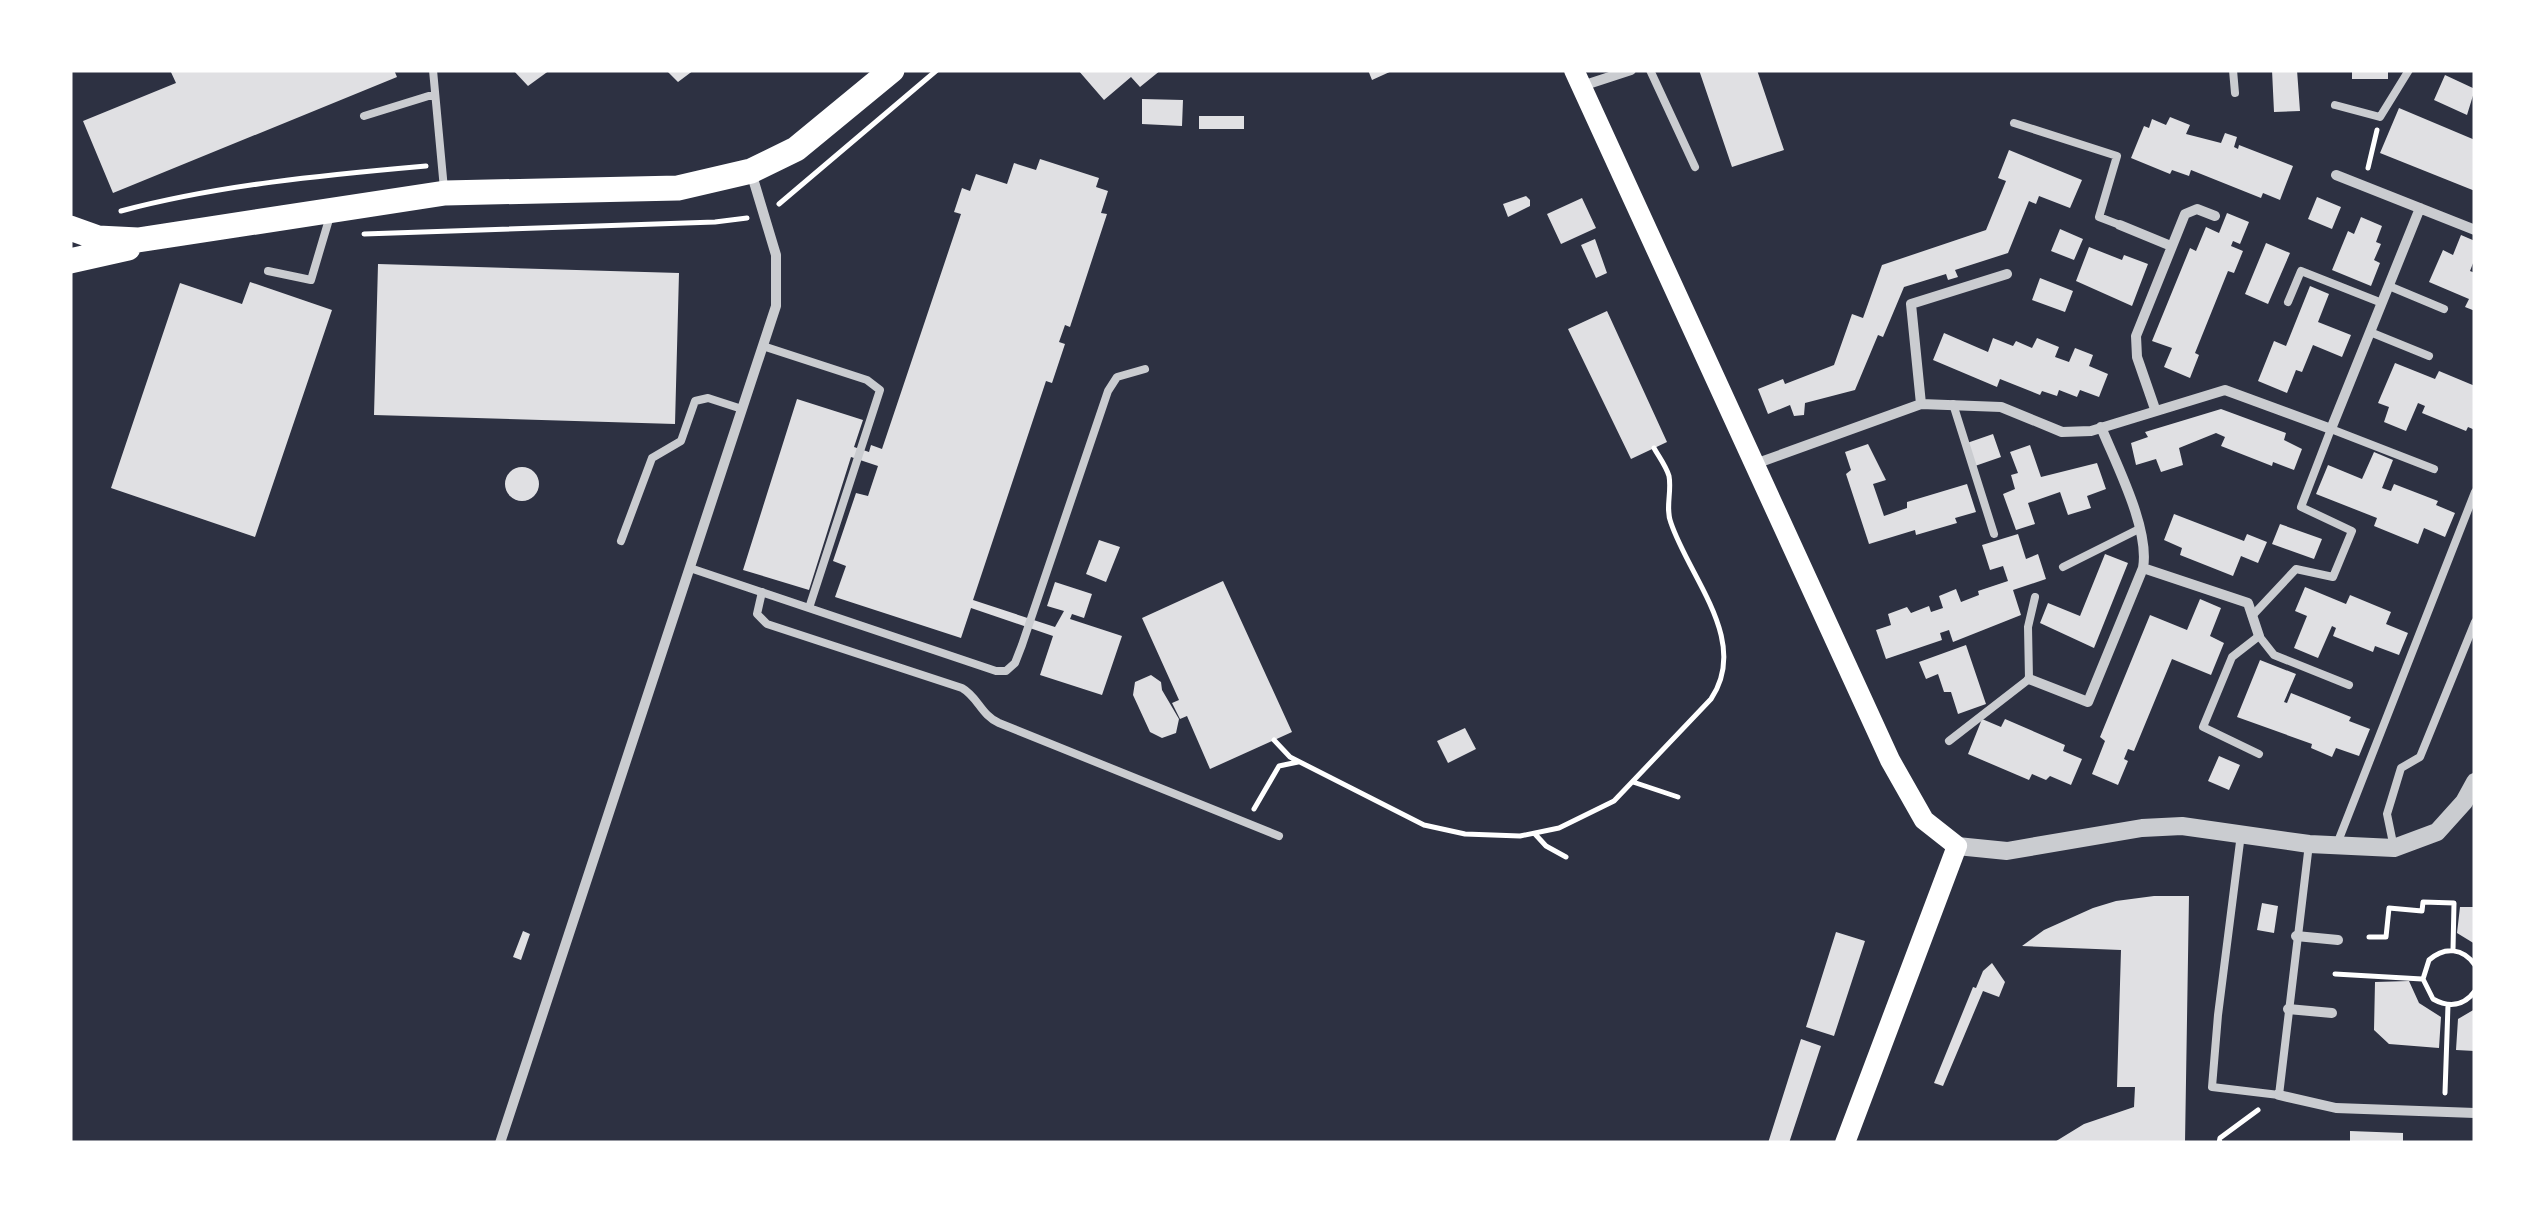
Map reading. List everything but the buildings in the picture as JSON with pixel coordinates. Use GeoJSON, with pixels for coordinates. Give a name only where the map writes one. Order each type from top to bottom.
{"type":"FeatureCollection","features":[{"type":"Feature","properties":{"kind":"main road"},"geometry":{"type":"LineString","coordinates":[[70,228],[116,240],[328,224],[445,193],[678,188],[751,171],[796,149],[892,70]]}},
{"type":"Feature","properties":{"kind":"main road"},"geometry":{"type":"LineString","coordinates":[[1577,78],[1913,804],[1928,825],[1956,846],[1846,1143]]}},
{"type":"Feature","properties":{"kind":"main road"},"geometry":{"type":"LineString","coordinates":[[70,261],[196,234]]}},
{"type":"Feature","properties":{"kind":"street"},"geometry":{"type":"LineString","coordinates":[[1577,78],[1631,70]]}},
{"type":"Feature","properties":{"kind":"street"},"geometry":{"type":"LineString","coordinates":[[500,1143],[776,306],[776,255],[751,171]]}},
{"type":"Feature","properties":{"kind":"street"},"geometry":{"type":"LineString","coordinates":[[2336,176],[2475,230]]}},
{"type":"Feature","properties":{"kind":"street"},"geometry":{"type":"LineString","coordinates":[[1754,465],[1920,404],[2001,407],[2062,432],[2080,433],[2211,392],[2232,390],[2332,429],[2420,208]]}},
{"type":"Feature","properties":{"kind":"street"},"geometry":{"type":"LineString","coordinates":[[2155,409],[2137,356],[2136,336],[2188,211],[2197,209],[2215,216]]}},
{"type":"Feature","properties":{"kind":"street"},"geometry":{"type":"LineString","coordinates":[[2120,224],[2171,246]]}},
{"type":"Feature","properties":{"kind":"street"},"geometry":{"type":"LineString","coordinates":[[1920,404],[1911,304],[2008,274]]}},
{"type":"Feature","properties":{"kind":"street"},"geometry":{"type":"LineString","coordinates":[[2030,679],[2088,702],[2143,568],[2146,552],[2101,428]]}},
{"type":"Feature","properties":{"kind":"street"},"geometry":{"type":"LineString","coordinates":[[2143,568],[2248,603],[2259,636]]}},
{"type":"Feature","properties":{"kind":"street"},"geometry":{"type":"LineString","coordinates":[[1956,846],[2006,851],[2142,828],[2182,826],[2309,844],[2394,848],[2437,832],[2464,802],[2475,782]]}},
{"type":"Feature","properties":{"kind":"street"},"geometry":{"type":"LineString","coordinates":[[2296,936],[2338,940]]}},
{"type":"Feature","properties":{"kind":"street"},"geometry":{"type":"LineString","coordinates":[[2288,1009],[2332,1012]]}},
{"type":"Feature","properties":{"kind":"street"},"geometry":{"type":"LineString","coordinates":[[2279,1095],[2336,1108],[2475,1112]]}},
{"type":"Feature","properties":{"kind":"lane"},"geometry":{"type":"LineString","coordinates":[[433,70],[445,193]]}},
{"type":"Feature","properties":{"kind":"lane"},"geometry":{"type":"LineString","coordinates":[[1650,70],[1695,168]]}},
{"type":"Feature","properties":{"kind":"lane"},"geometry":{"type":"LineString","coordinates":[[2233,70],[2235,93]]}},
{"type":"Feature","properties":{"kind":"lane"},"geometry":{"type":"LineString","coordinates":[[2335,105],[2380,118],[2409,70]]}},
{"type":"Feature","properties":{"kind":"lane"},"geometry":{"type":"LineString","coordinates":[[364,116],[436,94]]}},
{"type":"Feature","properties":{"kind":"lane"},"geometry":{"type":"LineString","coordinates":[[2014,123],[2117,156],[2099,216],[2120,224]]}},
{"type":"Feature","properties":{"kind":"lane"},"geometry":{"type":"LineString","coordinates":[[268,271],[312,280],[328,224]]}},
{"type":"Feature","properties":{"kind":"lane"},"geometry":{"type":"LineString","coordinates":[[2288,302],[2301,272],[2382,303]]}},
{"type":"Feature","properties":{"kind":"lane"},"geometry":{"type":"LineString","coordinates":[[2389,286],[2444,309]]}},
{"type":"Feature","properties":{"kind":"lane"},"geometry":{"type":"LineString","coordinates":[[2370,332],[2430,356]]}},
{"type":"Feature","properties":{"kind":"lane"},"geometry":{"type":"LineString","coordinates":[[763,346],[870,381],[880,390],[809,608]]}},
{"type":"Feature","properties":{"kind":"lane"},"geometry":{"type":"LineString","coordinates":[[690,568],[996,671],[1012,668],[1108,391],[1118,377],[1146,369]]}},
{"type":"Feature","properties":{"kind":"lane"},"geometry":{"type":"LineString","coordinates":[[621,542],[652,458],[681,441],[695,402],[708,398],[742,409]]}},
{"type":"Feature","properties":{"kind":"lane"},"geometry":{"type":"LineString","coordinates":[[1953,404],[1994,534]]}},
{"type":"Feature","properties":{"kind":"lane"},"geometry":{"type":"LineString","coordinates":[[2252,616],[2296,569],[2333,578],[2352,531],[2301,507],[2332,429],[2434,468]]}},
{"type":"Feature","properties":{"kind":"lane"},"geometry":{"type":"LineString","coordinates":[[2337,844],[2475,492]]}},
{"type":"Feature","properties":{"kind":"lane"},"geometry":{"type":"LineString","coordinates":[[2063,567],[2139,529]]}},
{"type":"Feature","properties":{"kind":"lane"},"geometry":{"type":"LineString","coordinates":[[762,592],[757,614],[768,624],[962,688],[998,723],[1279,836]]}},
{"type":"Feature","properties":{"kind":"lane"},"geometry":{"type":"LineString","coordinates":[[1949,741],[2030,679],[2028,627],[2035,597]]}},
{"type":"Feature","properties":{"kind":"lane"},"geometry":{"type":"LineString","coordinates":[[2394,848],[2386,814],[2401,768],[2420,757],[2475,622]]}},
{"type":"Feature","properties":{"kind":"lane"},"geometry":{"type":"LineString","coordinates":[[2259,754],[2202,727],[2232,658],[2259,636],[2274,655],[2349,685]]}},
{"type":"Feature","properties":{"kind":"lane"},"geometry":{"type":"LineString","coordinates":[[2241,833],[2212,1087],[2279,1095],[2309,844]]}},
{"type":"Feature","properties":{"kind":"path"},"geometry":{"type":"LineString","coordinates":[[328,224],[715,222],[764,216],[937,70]]}},
{"type":"Feature","properties":{"kind":"path"},"geometry":{"type":"LineString","coordinates":[[2364,186],[2380,118]]}},
{"type":"Feature","properties":{"kind":"path"},"geometry":{"type":"LineString","coordinates":[[109,214],[159,201],[346,173],[442,165]]}},
{"type":"Feature","properties":{"kind":"path"},"geometry":{"type":"LineString","coordinates":[[1274,740],[1301,762],[1408,819],[1435,828],[1483,836],[1534,834],[1591,815],[1614,801],[1711,699],[1724,673],[1726,652],[1722,635],[1671,523],[1668,476],[1654,448]]}},
{"type":"Feature","properties":{"kind":"path"},"geometry":{"type":"LineString","coordinates":[[1246,823],[1279,766],[1301,762]]}},
{"type":"Feature","properties":{"kind":"path"},"geometry":{"type":"LineString","coordinates":[[1633,782],[1678,796]]}},
{"type":"Feature","properties":{"kind":"path"},"geometry":{"type":"LineString","coordinates":[[1534,834],[1566,857]]}},
{"type":"Feature","properties":{"kind":"path"},"geometry":{"type":"LineString","coordinates":[[2369,937],[2386,937],[2389,908],[2422,911],[2423,902],[2454,903],[2453,950]]}},
{"type":"Feature","properties":{"kind":"path"},"geometry":{"type":"LineString","coordinates":[[2475,965],[2453,950],[2440,952],[2429,960],[2423,979],[2428,994],[2448,1005],[2464,1002],[2475,991]]}},
{"type":"Feature","properties":{"kind":"path"},"geometry":{"type":"LineString","coordinates":[[2336,974],[2423,979]]}},
{"type":"Feature","properties":{"kind":"path"},"geometry":{"type":"LineString","coordinates":[[2445,1112],[2448,1005]]}},
{"type":"Feature","properties":{"kind":"path"},"geometry":{"type":"LineString","coordinates":[[2220,1143],[2220,1138],[2279,1095]]}}]}
